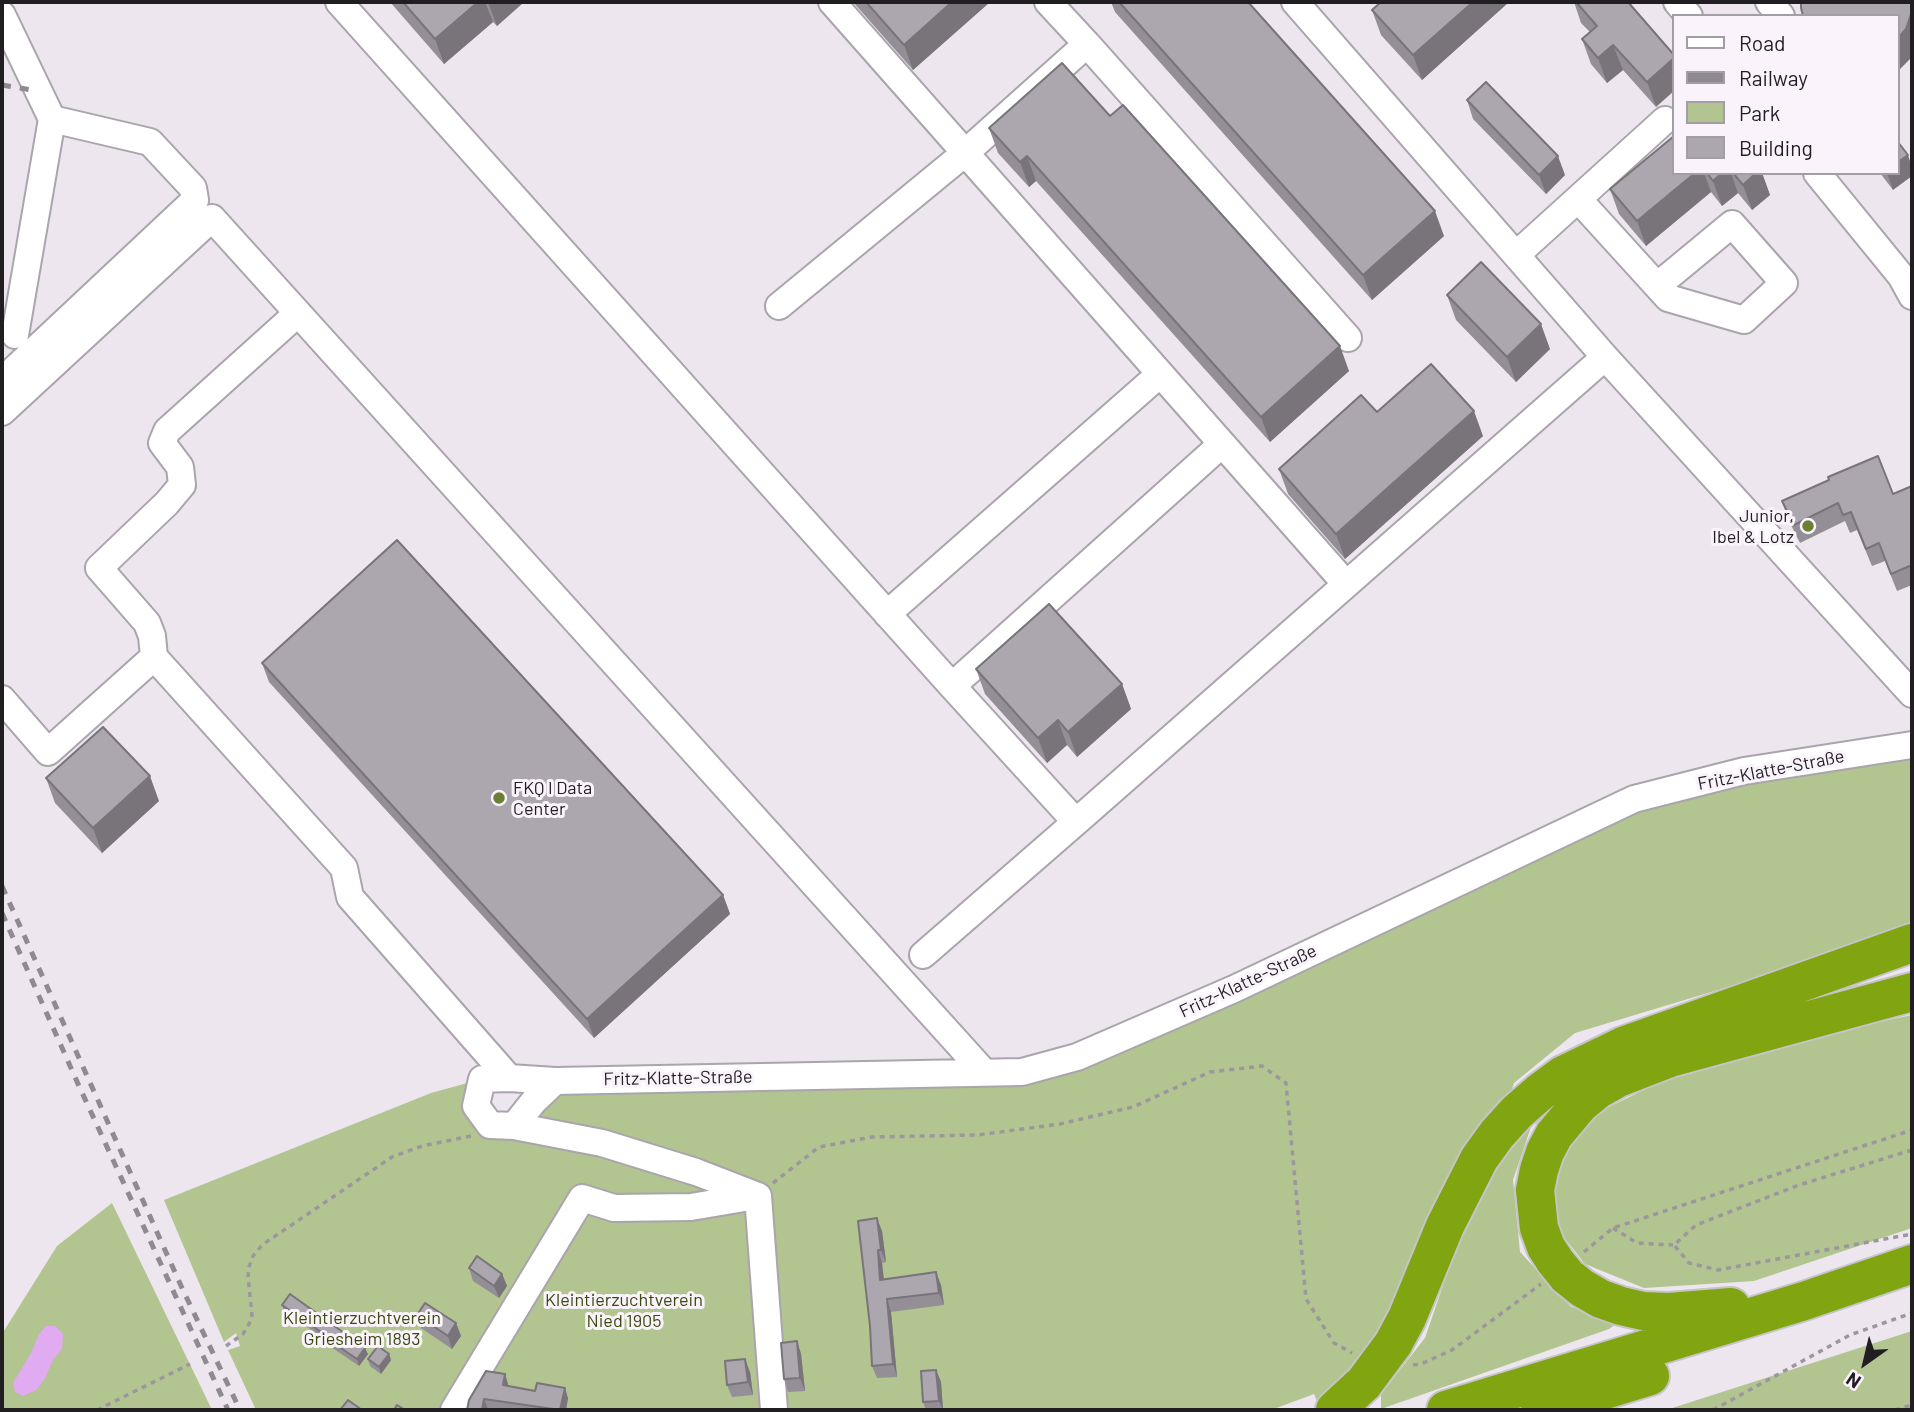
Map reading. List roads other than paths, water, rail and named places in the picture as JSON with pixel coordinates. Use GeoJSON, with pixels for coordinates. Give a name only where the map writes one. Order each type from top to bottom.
{"type":"FeatureCollection","features":[{"type":"Feature","properties":{"kind":"highway"},"geometry":{"type":"LineString","coordinates":[[1335,1410],[1359,1368],[1400,1355],[1406,1318],[1445,1226],[1479,1159],[1517,1112],[1540,1092],[1563,1075],[1623,1046],[1912,943]]}},
{"type":"Feature","properties":{"kind":"highway"},"geometry":{"type":"LineString","coordinates":[[1804,1301],[1669,1312],[1643,1311],[1601,1299],[1582,1288],[1546,1247],[1539,1228],[1535,1190],[1545,1152],[1554,1135],[1580,1104],[1618,1078],[1670,1058],[1909,993]]}},
{"type":"Feature","properties":{"kind":"highway"},"geometry":{"type":"LineString","coordinates":[[1446,1410],[1804,1301],[1912,1264]]}},
{"type":"Feature","properties":{"kind":"highway"},"geometry":{"type":"LineString","coordinates":[[1540,1410],[1912,1293]]}},
{"type":"Feature","properties":{"kind":"highway"},"geometry":{"type":"LineString","coordinates":[[1595,1410],[1626,1384]]}},
{"type":"Feature","properties":{"kind":"street"},"geometry":{"type":"LineString","coordinates":[[339,2],[1076,822]]}},
{"type":"Feature","properties":{"kind":"street"},"geometry":{"type":"LineString","coordinates":[[832,2],[1346,584]]}},
{"type":"Feature","properties":{"kind":"street"},"geometry":{"type":"LineString","coordinates":[[1048,2],[1348,338]]}},
{"type":"Feature","properties":{"kind":"street"},"geometry":{"type":"LineString","coordinates":[[1295,2],[1605,357],[1912,694]]}},
{"type":"Feature","properties":{"kind":"street"},"geometry":{"type":"LineString","coordinates":[[2,15],[52,119],[15,335]]}},
{"type":"Feature","properties":{"kind":"street"},"geometry":{"type":"LineString","coordinates":[[779,306],[965,153],[1087,44]]}},
{"type":"Feature","properties":{"kind":"street"},"geometry":{"type":"LineString","coordinates":[[2,381],[195,200],[193,188],[149,142],[52,119]]}},
{"type":"Feature","properties":{"kind":"street"},"geometry":{"type":"LineString","coordinates":[[1516,255],[1665,120]]}},
{"type":"Feature","properties":{"kind":"street"},"geometry":{"type":"LineString","coordinates":[[1819,175],[1901,276],[1912,296]]}},
{"type":"Feature","properties":{"kind":"street"},"geometry":{"type":"LineString","coordinates":[[1578,199],[1657,286]]}},
{"type":"Feature","properties":{"kind":"street"},"geometry":{"type":"LineString","coordinates":[[2,412],[212,218],[983,1072]]}},
{"type":"Feature","properties":{"kind":"street"},"geometry":{"type":"LineString","coordinates":[[298,313],[167,431],[162,443],[180,467],[182,485],[167,503],[99,568],[147,623],[152,636],[154,657],[345,868],[350,897],[509,1078]]}},
{"type":"Feature","properties":{"kind":"street"},"geometry":{"type":"LineString","coordinates":[[923,955],[1605,357]]}},
{"type":"Feature","properties":{"kind":"street"},"geometry":{"type":"LineString","coordinates":[[887,614],[1160,374]]}},
{"type":"Feature","properties":{"kind":"street"},"geometry":{"type":"LineString","coordinates":[[952,686],[1222,444]]}},
{"type":"Feature","properties":{"kind":"street"},"geometry":{"type":"LineString","coordinates":[[2,699],[48,752],[154,657]]}},
{"type":"Feature","properties":{"kind":"street","name":"Fritz-Klatte-Straße"},"geometry":{"type":"LineString","coordinates":[[502,1126],[476,1105],[482,1079],[1023,1072],[1077,1057],[1234,989],[1634,799],[1744,771],[1912,745]]}},
{"type":"Feature","properties":{"kind":"street"},"geometry":{"type":"LineString","coordinates":[[502,1126],[555,1080]]}},
{"type":"Feature","properties":{"kind":"street"},"geometry":{"type":"LineString","coordinates":[[502,1126],[602,1143],[696,1172],[758,1196]]}},
{"type":"Feature","properties":{"kind":"street"},"geometry":{"type":"LineString","coordinates":[[454,1410],[582,1198],[614,1208],[691,1207],[758,1196]]}},
{"type":"Feature","properties":{"kind":"street"},"geometry":{"type":"LineString","coordinates":[[758,1196],[774,1410]]}},
{"type":"Feature","properties":{"kind":"railway"},"geometry":{"type":"LineString","coordinates":[[2,85],[32,90]]}},
{"type":"Feature","properties":{"kind":"railway"},"geometry":{"type":"LineString","coordinates":[[2,886],[182,1288],[240,1410]]}},
{"type":"Feature","properties":{"kind":"railway"},"geometry":{"type":"LineString","coordinates":[[2,913],[228,1410]]}},
{"type":"Feature","properties":{"kind":"place","name":"Junior, Ibel & Lotz"},"geometry":{"type":"Point","coordinates":[1808,526]}},
{"type":"Feature","properties":{"kind":"place","name":"FKQ I Data Center"},"geometry":{"type":"Point","coordinates":[499,798]}},
{"type":"Feature","properties":{"kind":"park label","name":"Kleintierzuchtverein Nied 1905"},"geometry":{"type":"Point","coordinates":[624,1310]}},
{"type":"Feature","properties":{"kind":"park label","name":"Kleintierzuchtverein Griesheim 1893"},"geometry":{"type":"Point","coordinates":[362,1328]}}]}
